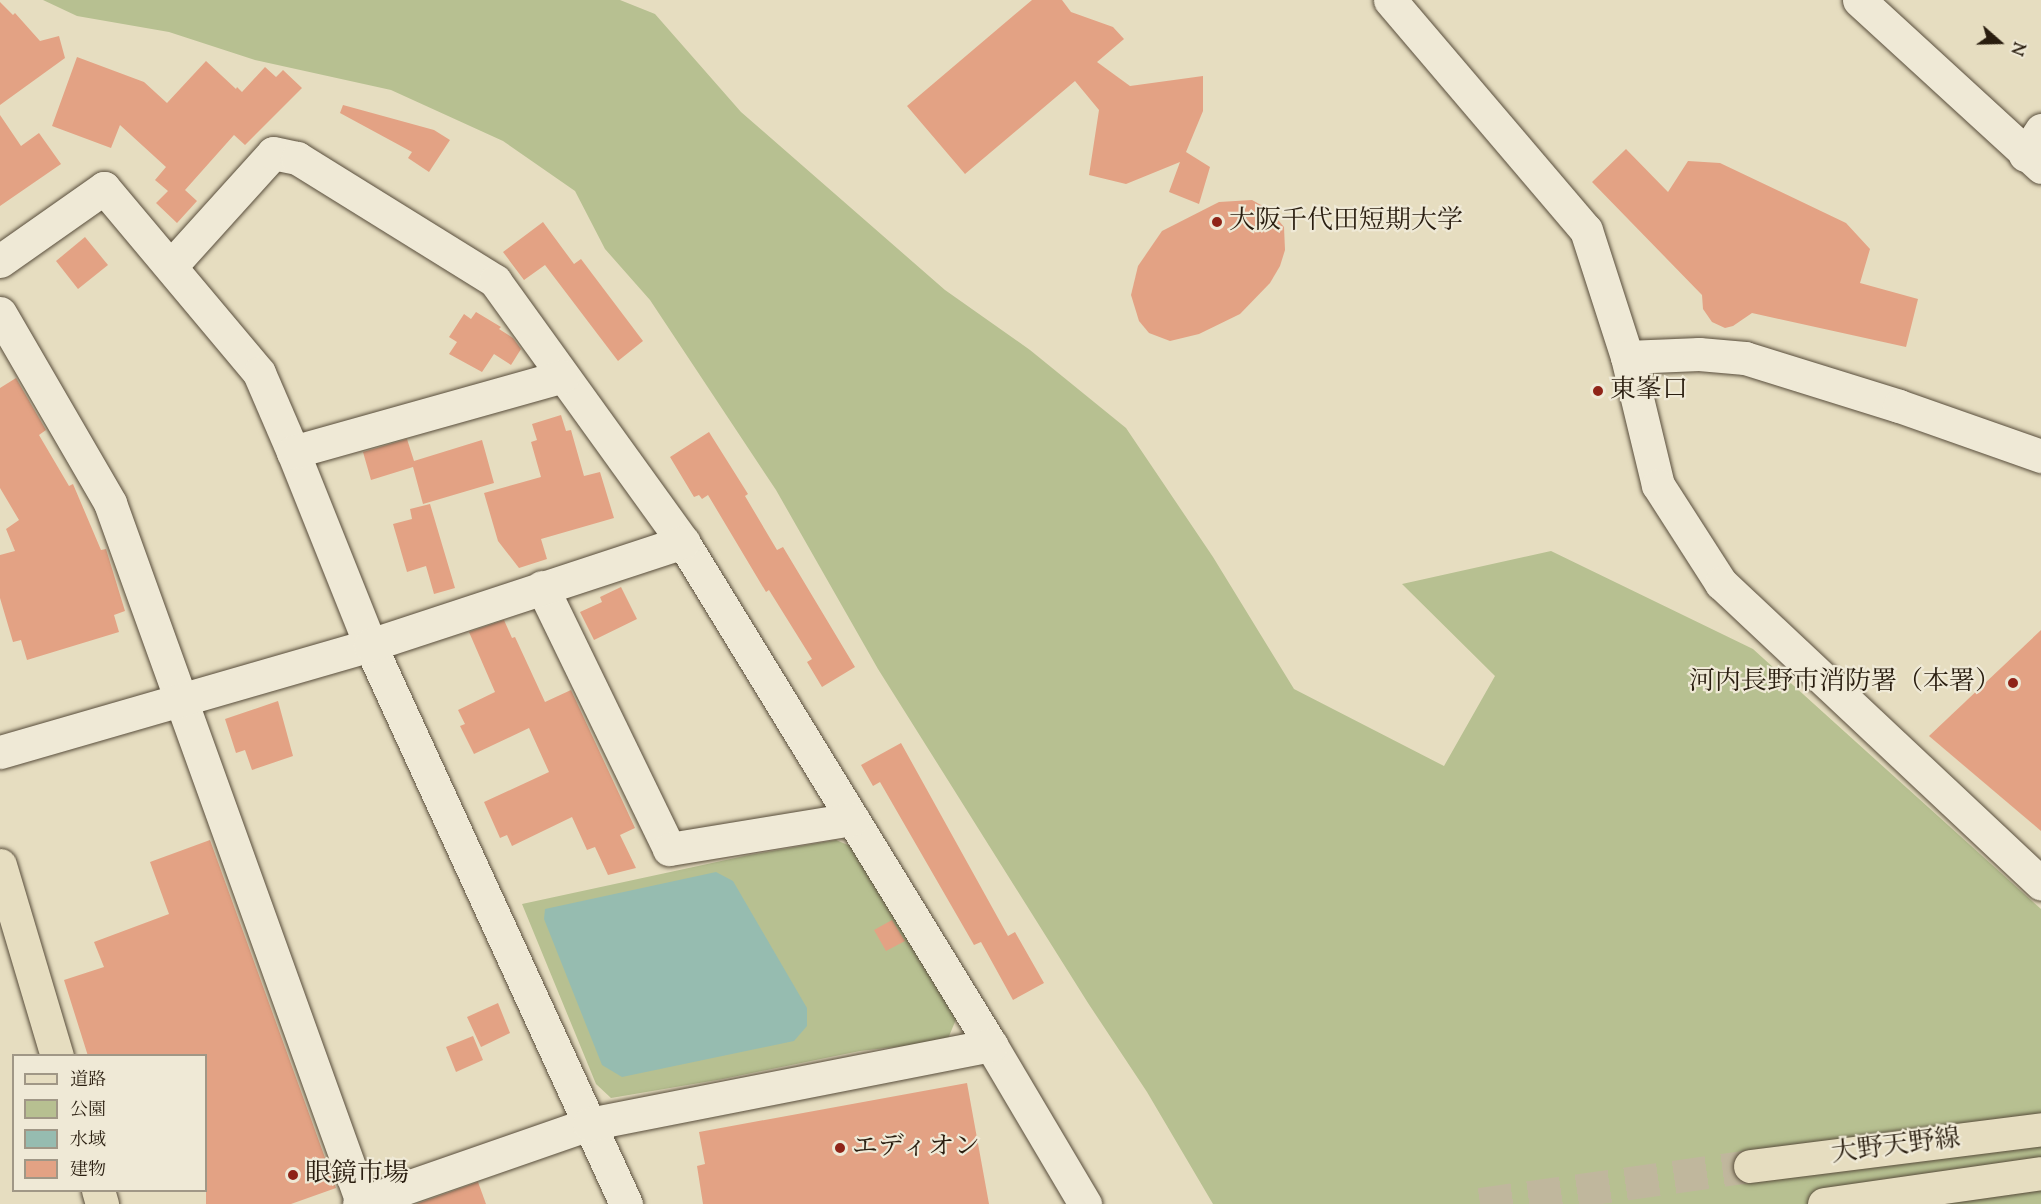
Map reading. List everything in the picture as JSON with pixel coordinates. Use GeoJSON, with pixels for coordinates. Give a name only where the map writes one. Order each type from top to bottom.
{"type":"FeatureCollection","features":[{"type":"Feature","properties":{"kind":"main road"},"geometry":{"type":"LineString","coordinates":[[0,865],[56,1054]]}},
{"type":"Feature","properties":{"kind":"main road","name":"大野天野線"},"geometry":{"type":"LineString","coordinates":[[1750,1166],[2041,1129]]}},
{"type":"Feature","properties":{"kind":"main road","name":"大野天野線"},"geometry":{"type":"LineString","coordinates":[[1824,1204],[2041,1173]]}},
{"type":"Feature","properties":{"kind":"street"},"geometry":{"type":"LineString","coordinates":[[1390,0],[1586,230],[1627,357],[1658,485],[1721,583],[2041,884]]}},
{"type":"Feature","properties":{"kind":"street"},"geometry":{"type":"LineString","coordinates":[[1859,0],[2036,151]]}},
{"type":"Feature","properties":{"kind":"street"},"geometry":{"type":"LineString","coordinates":[[171,266],[273,153],[297,158],[495,281],[683,542],[992,1045],[1085,1204]]}},
{"type":"Feature","properties":{"kind":"street"},"geometry":{"type":"LineString","coordinates":[[0,261],[104,188],[259,373],[370,645],[626,1204]]}},
{"type":"Feature","properties":{"kind":"street"},"geometry":{"type":"LineString","coordinates":[[0,313],[110,503],[360,1203],[589,1124],[992,1045]]}},
{"type":"Feature","properties":{"kind":"street"},"geometry":{"type":"LineString","coordinates":[[1627,357],[1699,354],[1745,358],[1899,406],[2041,456]]}},
{"type":"Feature","properties":{"kind":"street"},"geometry":{"type":"LineString","coordinates":[[293,452],[563,376]]}},
{"type":"Feature","properties":{"kind":"street"},"geometry":{"type":"LineString","coordinates":[[0,753],[370,645],[683,542]]}},
{"type":"Feature","properties":{"kind":"street"},"geometry":{"type":"LineString","coordinates":[[542,587],[669,849],[853,819]]}},
{"type":"Feature","properties":{"kind":"green space"},"geometry":{"type":"Polygon","coordinates":[[[43,0],[620,0],[655,14],[741,112],[945,290],[1030,350],[1126,428],[1213,557],[1294,689],[1444,766],[1495,676],[1402,584],[1551,551],[1753,649],[2041,909],[2041,1204],[1213,1204],[1147,1092],[1088,1003],[878,669],[776,490],[650,300],[605,249],[575,191],[503,141],[391,90],[255,60],[169,32],[77,16],[43,0]]]}},
{"type":"Feature","properties":{"kind":"green space"},"geometry":{"type":"Polygon","coordinates":[[[836,840],[855,848],[957,1017],[947,1041],[860,1051],[723,1079],[611,1098],[596,1084],[522,904],[749,855],[836,840]]]}},
{"type":"Feature","properties":{"kind":"water"},"geometry":{"type":"Polygon","coordinates":[[[716,872],[733,881],[807,1008],[807,1026],[794,1041],[622,1077],[602,1065],[544,919],[545,909],[716,872]]]}},
{"type":"Feature","properties":{"kind":"building"},"geometry":{"type":"Polygon","coordinates":[[[1032,0],[1062,0],[1071,12],[1113,27],[1124,39],[1097,62],[1130,86],[1203,76],[1203,111],[1186,152],[1210,167],[1199,204],[1169,192],[1180,162],[1126,184],[1089,175],[1099,110],[1075,81],[965,174],[907,106],[1032,0]]]}},
{"type":"Feature","properties":{"kind":"building"},"geometry":{"type":"Polygon","coordinates":[[[0,2],[13,15],[15,13],[40,41],[59,36],[65,58],[0,105],[0,2]]]}},
{"type":"Feature","properties":{"kind":"building"},"geometry":{"type":"Polygon","coordinates":[[[77,57],[144,82],[167,103],[206,61],[242,92],[265,67],[276,77],[283,70],[302,88],[245,145],[234,135],[185,190],[197,201],[177,223],[156,203],[168,191],[155,180],[166,167],[120,125],[111,148],[52,126],[77,57]]]}},
{"type":"Feature","properties":{"kind":"building"},"geometry":{"type":"Polygon","coordinates":[[[343,105],[434,130],[450,140],[429,172],[408,158],[412,152],[340,113],[343,105]]]}},
{"type":"Feature","properties":{"kind":"building"},"geometry":{"type":"Polygon","coordinates":[[[0,115],[21,146],[39,133],[61,164],[0,206],[0,115]]]}},
{"type":"Feature","properties":{"kind":"building"},"geometry":{"type":"Polygon","coordinates":[[[1626,149],[1668,192],[1688,161],[1720,163],[1846,223],[1870,249],[1860,283],[1918,299],[1906,347],[1752,313],[1733,326],[1725,328],[1712,322],[1703,309],[1702,295],[1592,182],[1626,149]]]}},
{"type":"Feature","properties":{"kind":"building"},"geometry":{"type":"Polygon","coordinates":[[[1252,200],[1270,210],[1284,227],[1285,250],[1280,266],[1270,283],[1240,314],[1199,334],[1170,341],[1149,333],[1139,321],[1131,295],[1138,266],[1162,231],[1219,202],[1252,200]]]}},
{"type":"Feature","properties":{"kind":"building"},"geometry":{"type":"Polygon","coordinates":[[[543,222],[574,264],[581,259],[643,341],[618,361],[545,265],[524,280],[503,252],[543,222]]]}},
{"type":"Feature","properties":{"kind":"building"},"geometry":{"type":"Polygon","coordinates":[[[85,237],[108,265],[78,289],[56,261],[85,237]]]}},
{"type":"Feature","properties":{"kind":"building"},"geometry":{"type":"Polygon","coordinates":[[[476,312],[501,327],[499,329],[513,338],[521,349],[511,365],[494,354],[482,372],[449,354],[457,342],[449,337],[464,314],[471,319],[476,312]]]}},
{"type":"Feature","properties":{"kind":"building"},"geometry":{"type":"Polygon","coordinates":[[[16,378],[46,430],[39,435],[69,486],[73,484],[101,550],[106,549],[125,611],[114,615],[119,632],[27,660],[21,640],[13,642],[0,598],[0,555],[15,551],[6,529],[19,520],[0,488],[0,388],[16,378]]]}},
{"type":"Feature","properties":{"kind":"building"},"geometry":{"type":"Polygon","coordinates":[[[561,415],[566,431],[571,430],[584,476],[600,472],[614,518],[541,539],[547,559],[519,568],[498,541],[484,493],[541,477],[531,442],[537,440],[532,424],[561,415]]]}},
{"type":"Feature","properties":{"kind":"building"},"geometry":{"type":"Polygon","coordinates":[[[709,432],[748,494],[745,496],[777,550],[783,547],[855,667],[822,687],[807,662],[812,659],[769,590],[766,592],[708,495],[702,499],[699,495],[694,497],[670,457],[709,432]]]}},
{"type":"Feature","properties":{"kind":"building"},"geometry":{"type":"Polygon","coordinates":[[[407,439],[414,461],[482,440],[494,483],[423,504],[413,467],[371,480],[363,452],[407,439]]]}},
{"type":"Feature","properties":{"kind":"building"},"geometry":{"type":"Polygon","coordinates":[[[430,504],[455,588],[434,594],[426,566],[407,572],[393,524],[412,519],[410,509],[430,504]]]}},
{"type":"Feature","properties":{"kind":"building"},"geometry":{"type":"Polygon","coordinates":[[[621,587],[637,619],[594,640],[580,612],[602,602],[600,597],[621,587]]]}},
{"type":"Feature","properties":{"kind":"building"},"geometry":{"type":"Polygon","coordinates":[[[504,620],[512,638],[515,637],[545,702],[571,690],[635,828],[620,835],[636,868],[608,875],[595,847],[587,850],[572,817],[512,846],[507,835],[500,838],[484,802],[549,772],[529,728],[474,754],[460,726],[465,724],[458,710],[495,692],[469,632],[504,620]]]}},
{"type":"Feature","properties":{"kind":"building","name":"河内長野市消防署（本署）"},"geometry":{"type":"Polygon","coordinates":[[[2041,630],[2041,831],[1929,736],[2041,630]]]}},
{"type":"Feature","properties":{"kind":"building"},"geometry":{"type":"Polygon","coordinates":[[[278,701],[293,756],[252,770],[245,750],[236,753],[225,719],[278,701]]]}},
{"type":"Feature","properties":{"kind":"building"},"geometry":{"type":"Polygon","coordinates":[[[901,743],[1008,936],[1015,932],[1044,983],[1013,1000],[981,942],[974,945],[880,782],[873,786],[861,765],[901,743]]]}},
{"type":"Feature","properties":{"kind":"building"},"geometry":{"type":"Polygon","coordinates":[[[210,840],[336,1188],[291,1204],[206,1204],[207,1054],[87,1054],[64,980],[104,967],[94,942],[169,914],[150,862],[210,840]]]}},
{"type":"Feature","properties":{"kind":"building"},"geometry":{"type":"Polygon","coordinates":[[[892,920],[905,941],[886,951],[874,930],[892,920]]]}},
{"type":"Feature","properties":{"kind":"building"},"geometry":{"type":"Polygon","coordinates":[[[498,1003],[510,1033],[481,1047],[467,1017],[498,1003]]]}},
{"type":"Feature","properties":{"kind":"building"},"geometry":{"type":"Polygon","coordinates":[[[473,1036],[483,1060],[456,1072],[446,1047],[473,1036]]]}},
{"type":"Feature","properties":{"kind":"building","name":"エディオン"},"geometry":{"type":"Polygon","coordinates":[[[967,1083],[989,1204],[703,1204],[697,1166],[705,1164],[699,1132],[967,1083]]]}},
{"type":"Feature","properties":{"kind":"building"},"geometry":{"type":"Polygon","coordinates":[[[478,1182],[486,1204],[416,1204],[478,1182]]]}},
{"type":"Feature","properties":{"kind":"tunnel"},"geometry":{"type":"LineString","coordinates":[[1480,1204],[1750,1166]]}},
{"type":"Feature","properties":{"kind":"place","name":"大阪千代田短期大学"},"geometry":{"type":"Point","coordinates":[1217,222]}},
{"type":"Feature","properties":{"kind":"place","name":"東峯口"},"geometry":{"type":"Point","coordinates":[1598,391]}},
{"type":"Feature","properties":{"kind":"place","name":"河内長野市消防署（本署）"},"geometry":{"type":"Point","coordinates":[2013,683]}},
{"type":"Feature","properties":{"kind":"place","name":"エディオン"},"geometry":{"type":"Point","coordinates":[840,1148]}},
{"type":"Feature","properties":{"kind":"place","name":"眼鏡市場"},"geometry":{"type":"Point","coordinates":[293,1175]}}]}
